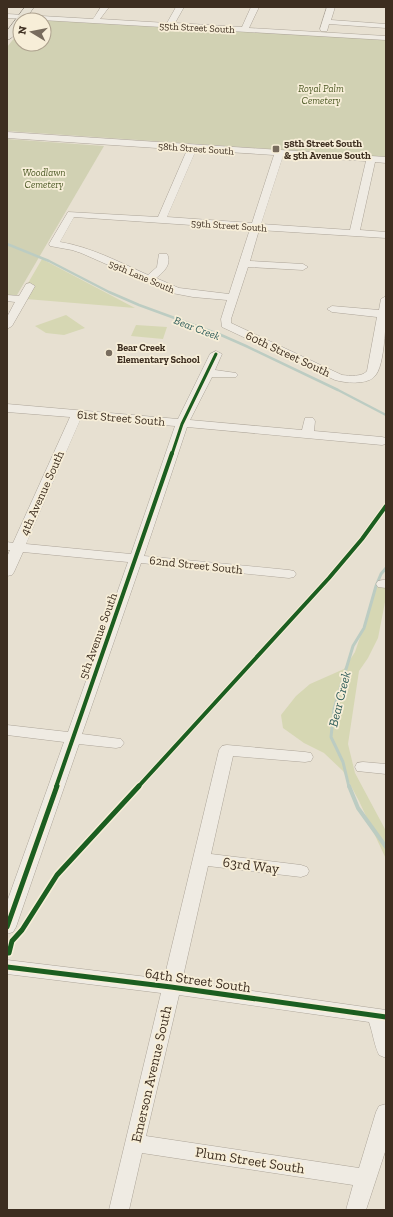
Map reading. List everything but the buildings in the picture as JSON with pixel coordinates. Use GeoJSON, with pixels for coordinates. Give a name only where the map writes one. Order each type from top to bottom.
{"type":"FeatureCollection","features":[{"type":"Feature","properties":{"kind":"street"},"geometry":{"type":"LineString","coordinates":[[95,21],[104,7]]}},
{"type":"Feature","properties":{"kind":"street"},"geometry":{"type":"LineString","coordinates":[[170,25],[180,7]]}},
{"type":"Feature","properties":{"kind":"street"},"geometry":{"type":"LineString","coordinates":[[245,29],[256,7]]}},
{"type":"Feature","properties":{"kind":"street"},"geometry":{"type":"LineString","coordinates":[[322,34],[331,7]]}},
{"type":"Feature","properties":{"kind":"street","name":"55th Street South"},"geometry":{"type":"LineString","coordinates":[[52,19],[386,38]]}},
{"type":"Feature","properties":{"kind":"street"},"geometry":{"type":"LineString","coordinates":[[326,22],[386,26]]}},
{"type":"Feature","properties":{"kind":"street","name":"58th Street South"},"geometry":{"type":"LineString","coordinates":[[7,135],[386,160]]}},
{"type":"Feature","properties":{"kind":"street"},"geometry":{"type":"LineString","coordinates":[[161,220],[193,148]]}},
{"type":"Feature","properties":{"kind":"street"},"geometry":{"type":"LineString","coordinates":[[233,297],[245,264],[254,227],[279,153]]}},
{"type":"Feature","properties":{"kind":"street"},"geometry":{"type":"LineString","coordinates":[[354,233],[371,159]]}},
{"type":"Feature","properties":{"kind":"street","name":"59th Street South"},"geometry":{"type":"LineString","coordinates":[[54,244],[71,214],[386,236]]}},
{"type":"Feature","properties":{"kind":"street","name":"59th Lane South"},"geometry":{"type":"LineString","coordinates":[[54,244],[74,247],[85,251],[176,291],[193,294],[233,297]]}},
{"type":"Feature","properties":{"kind":"street"},"geometry":{"type":"LineString","coordinates":[[148,279],[161,269],[164,261],[163,256]]}},
{"type":"Feature","properties":{"kind":"street"},"geometry":{"type":"LineString","coordinates":[[245,264],[303,268]]}},
{"type":"Feature","properties":{"kind":"street"},"geometry":{"type":"LineString","coordinates":[[7,326],[30,286]]}},
{"type":"Feature","properties":{"kind":"street","name":"60th Street South"},"geometry":{"type":"LineString","coordinates":[[233,297],[226,319],[226,325],[339,378],[351,380],[369,376],[372,371],[383,314]]}},
{"type":"Feature","properties":{"kind":"street"},"geometry":{"type":"LineString","coordinates":[[7,298],[22,300]]}},
{"type":"Feature","properties":{"kind":"street"},"geometry":{"type":"LineString","coordinates":[[332,309],[383,314],[386,299]]}},
{"type":"Feature","properties":{"kind":"street","name":"5th Avenue South"},"geometry":{"type":"LineString","coordinates":[[7,927],[182,424],[216,354]]}},
{"type":"Feature","properties":{"kind":"street"},"geometry":{"type":"LineString","coordinates":[[208,373],[232,375]]}},
{"type":"Feature","properties":{"kind":"street","name":"61st Street South"},"geometry":{"type":"LineString","coordinates":[[7,408],[382,441]]}},
{"type":"Feature","properties":{"kind":"street","name":"4th Avenue South"},"geometry":{"type":"LineString","coordinates":[[7,572],[13,547],[77,414]]}},
{"type":"Feature","properties":{"kind":"street"},"geometry":{"type":"LineString","coordinates":[[307,434],[309,421]]}},
{"type":"Feature","properties":{"kind":"street","name":"62nd Street South"},"geometry":{"type":"LineString","coordinates":[[13,547],[289,574]]}},
{"type":"Feature","properties":{"kind":"street"},"geometry":{"type":"LineString","coordinates":[[7,730],[116,742]]}},
{"type":"Feature","properties":{"kind":"street","name":"Emerson Avenue South"},"geometry":{"type":"LineString","coordinates":[[119,1210],[227,750],[305,757]]}},
{"type":"Feature","properties":{"kind":"street"},"geometry":{"type":"LineString","coordinates":[[363,767],[386,769]]}},
{"type":"Feature","properties":{"kind":"street","name":"63rd Way"},"geometry":{"type":"LineString","coordinates":[[201,859],[301,871]]}},
{"type":"Feature","properties":{"kind":"street","name":"64th Street South"},"geometry":{"type":"LineString","coordinates":[[7,967],[171,987],[381,1016]]}},
{"type":"Feature","properties":{"kind":"street"},"geometry":{"type":"LineString","coordinates":[[381,1016],[386,1050]]}},
{"type":"Feature","properties":{"kind":"street"},"geometry":{"type":"LineString","coordinates":[[356,1210],[365,1178],[380,1139],[386,1112]]}},
{"type":"Feature","properties":{"kind":"street","name":"Plum Street South"},"geometry":{"type":"LineString","coordinates":[[134,1143],[365,1178]]}},
{"type":"Feature","properties":{"kind":"green space","name":"Royal Palm Cemetery"},"geometry":{"type":"Polygon","coordinates":[[[52,20],[386,39],[386,157],[7,131],[7,47],[12,41],[12,52],[52,52],[52,20]]]}},
{"type":"Feature","properties":{"kind":"green space","name":"Woodlawn Cemetery"},"geometry":{"type":"Polygon","coordinates":[[[7,139],[104,146],[17,295],[7,295],[7,139]]]}},
{"type":"Feature","properties":{"kind":"green space"},"geometry":{"type":"Polygon","coordinates":[[[42,259],[135,308],[26,299],[34,286],[27,285],[42,259]]]}},
{"type":"Feature","properties":{"kind":"green space"},"geometry":{"type":"Polygon","coordinates":[[[66,315],[85,328],[64,335],[46,333],[35,326],[66,315]]]}},
{"type":"Feature","properties":{"kind":"green space"},"geometry":{"type":"Polygon","coordinates":[[[136,325],[167,327],[163,339],[131,336],[136,325]]]}},
{"type":"Feature","properties":{"kind":"green space"},"geometry":{"type":"Polygon","coordinates":[[[378,584],[386,587],[386,597],[378,638],[368,658],[359,671],[348,744],[355,773],[386,831],[386,859],[359,801],[343,771],[324,753],[304,743],[283,728],[281,715],[296,696],[310,684],[344,669],[355,652],[378,584]]]}},
{"type":"Feature","properties":{"kind":"waterway","name":"Bear Creek"},"geometry":{"type":"LineString","coordinates":[[7,244],[49,261],[109,292],[139,305],[221,335],[246,346],[338,390],[386,415]]}},
{"type":"Feature","properties":{"kind":"waterway","name":"Bear Creek"},"geometry":{"type":"LineString","coordinates":[[349,787],[343,762],[331,737],[334,709],[353,646],[364,628],[376,586],[381,574],[386,568]]}},
{"type":"Feature","properties":{"kind":"waterway","name":"Bear Creek"},"geometry":{"type":"LineString","coordinates":[[349,786],[358,808],[386,847]]}},
{"type":"Feature","properties":{"kind":"cycle path"},"geometry":{"type":"LineString","coordinates":[[7,927],[182,424],[216,354]]}},
{"type":"Feature","properties":{"kind":"cycle path"},"geometry":{"type":"LineString","coordinates":[[7,953],[9,953],[12,941],[22,930],[57,875],[329,578],[362,539],[386,506]]}},
{"type":"Feature","properties":{"kind":"cycle path"},"geometry":{"type":"LineString","coordinates":[[7,967],[171,987],[386,1017]]}},
{"type":"Feature","properties":{"kind":"place","name":"58th Street South & 5th Avenue South"},"geometry":{"type":"Point","coordinates":[276,149]}},
{"type":"Feature","properties":{"kind":"place","name":"Bear Creek Elementary School"},"geometry":{"type":"Point","coordinates":[109,353]}}]}
